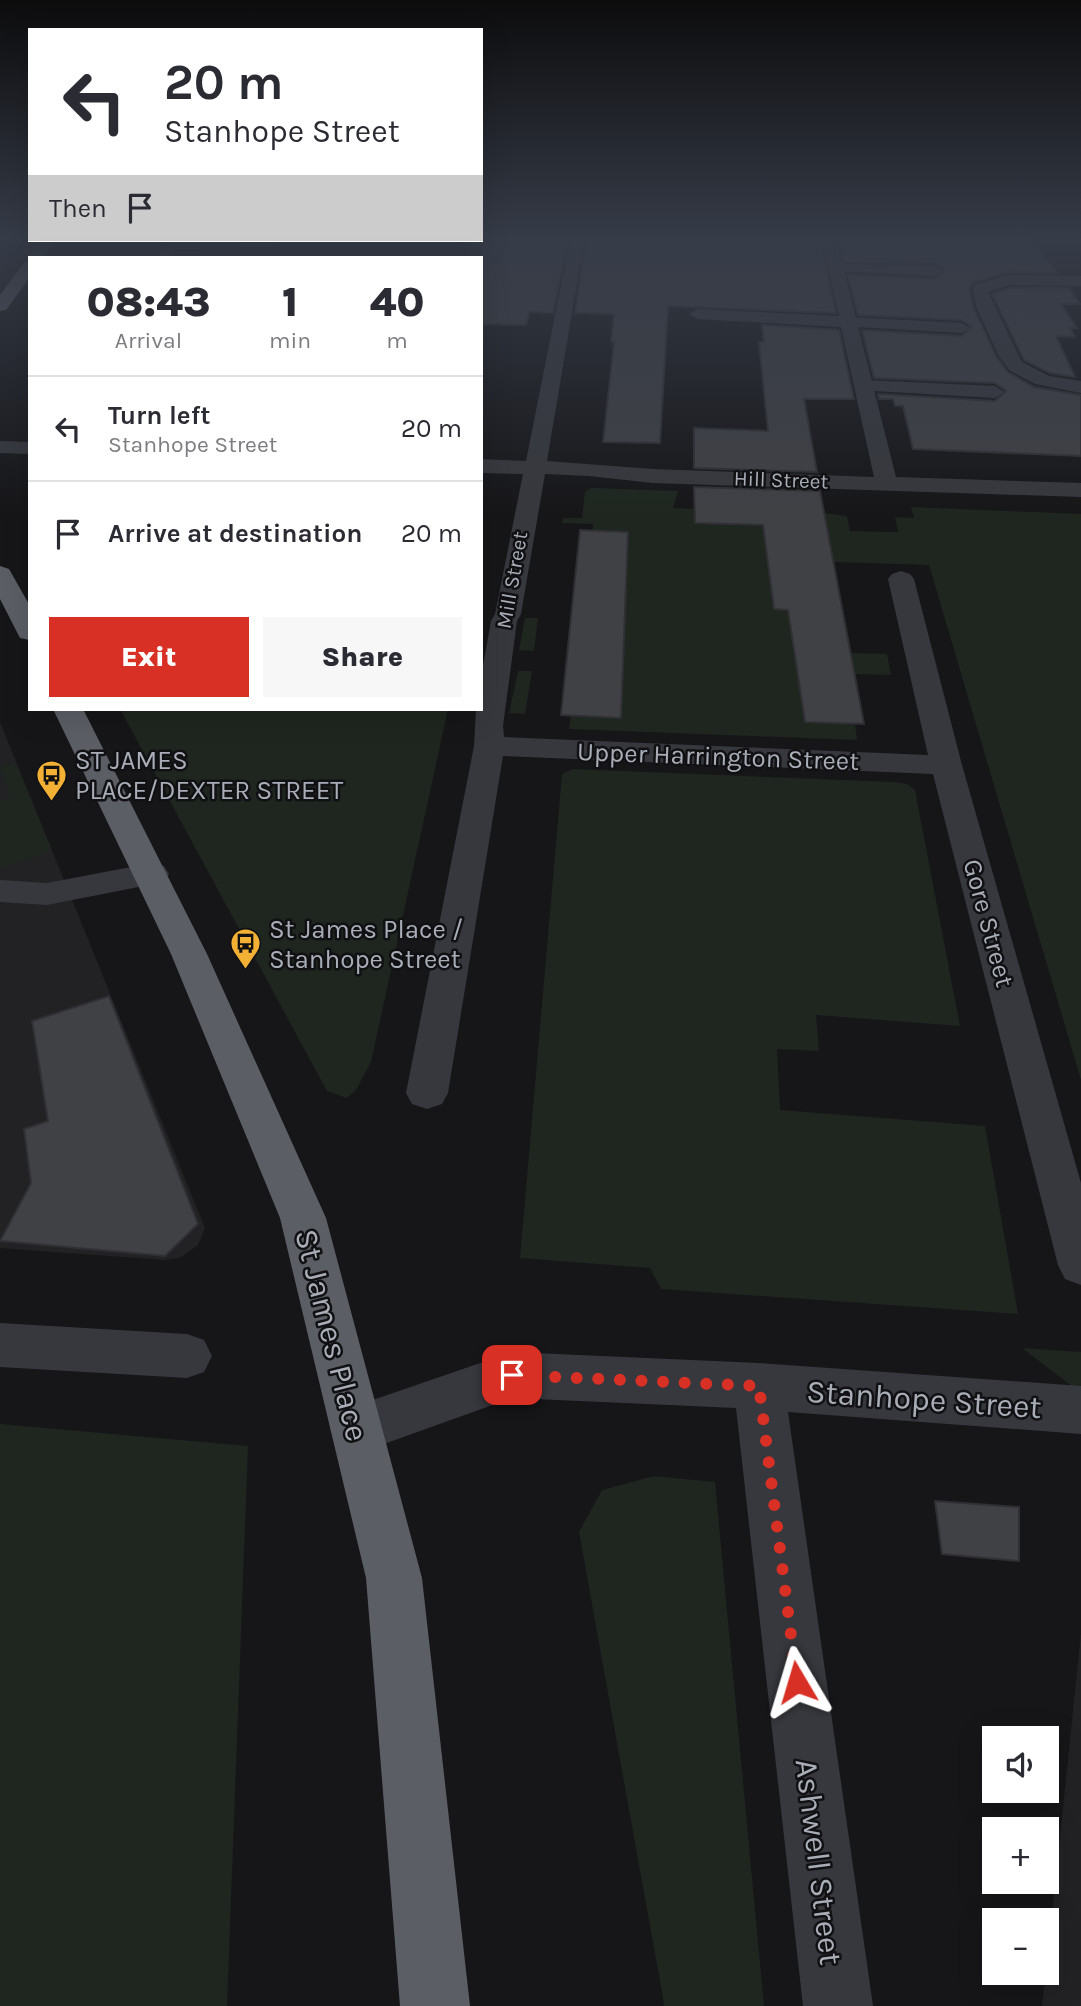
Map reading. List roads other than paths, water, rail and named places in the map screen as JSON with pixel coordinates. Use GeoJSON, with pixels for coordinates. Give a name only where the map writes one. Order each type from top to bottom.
{"type":"FeatureCollection","features":[{"type":"Feature","properties":{"kind":"highway"},"geometry":{"type":"LineString","coordinates":[[0,574],[28,628]]}},
{"type":"Feature","properties":{"kind":"highway","name":"St James Place"},"geometry":{"type":"LineString","coordinates":[[69,711],[152,874],[213,1006],[303,1218],[394,1578],[435,2006]]}},
{"type":"Feature","properties":{"kind":"street","name":"Mill Street"},"geometry":{"type":"LineString","coordinates":[[427,1093],[489,746],[488,726],[504,621],[508,614],[560,329]]}},
{"type":"Feature","properties":{"kind":"street"},"geometry":{"type":"LineString","coordinates":[[849,329],[887,484]]}},
{"type":"Feature","properties":{"kind":"street"},"geometry":{"type":"LineString","coordinates":[[998,329],[1010,361],[1027,373],[1052,382],[1081,387]]}},
{"type":"Feature","properties":{"kind":"street"},"geometry":{"type":"LineString","coordinates":[[865,386],[995,391]]}},
{"type":"Feature","properties":{"kind":"street"},"geometry":{"type":"LineString","coordinates":[[0,447],[28,448]]}},
{"type":"Feature","properties":{"kind":"street","name":"Hill Street"},"geometry":{"type":"LineString","coordinates":[[483,466],[589,469],[653,476],[1081,490]]}},
{"type":"Feature","properties":{"kind":"street","name":"Gore Street"},"geometry":{"type":"LineString","coordinates":[[901,579],[946,765],[1081,1265]]}},
{"type":"Feature","properties":{"kind":"street","name":"Upper Harrington Street"},"geometry":{"type":"LineString","coordinates":[[489,746],[946,765]]}},
{"type":"Feature","properties":{"kind":"street"},"geometry":{"type":"LineString","coordinates":[[0,891],[47,894],[152,874]]}},
{"type":"Feature","properties":{"kind":"street"},"geometry":{"type":"LineString","coordinates":[[0,1345],[187,1356]]}},
{"type":"Feature","properties":{"kind":"street","name":"Stanhope Street"},"geometry":{"type":"LineString","coordinates":[[356,1429],[512,1375],[759,1386],[1081,1410]]}},
{"type":"Feature","properties":{"kind":"street","name":"Ashwell Street"},"geometry":{"type":"LineString","coordinates":[[759,1386],[838,2006]]}},
{"type":"Feature","properties":{"kind":"place","name":"ST JAMES PLACE/DEXTER STREET"},"geometry":{"type":"Point","coordinates":[52,802]}},
{"type":"Feature","properties":{"kind":"place","name":"St James Place / Stanhope Street"},"geometry":{"type":"Point","coordinates":[246,971]}}]}
